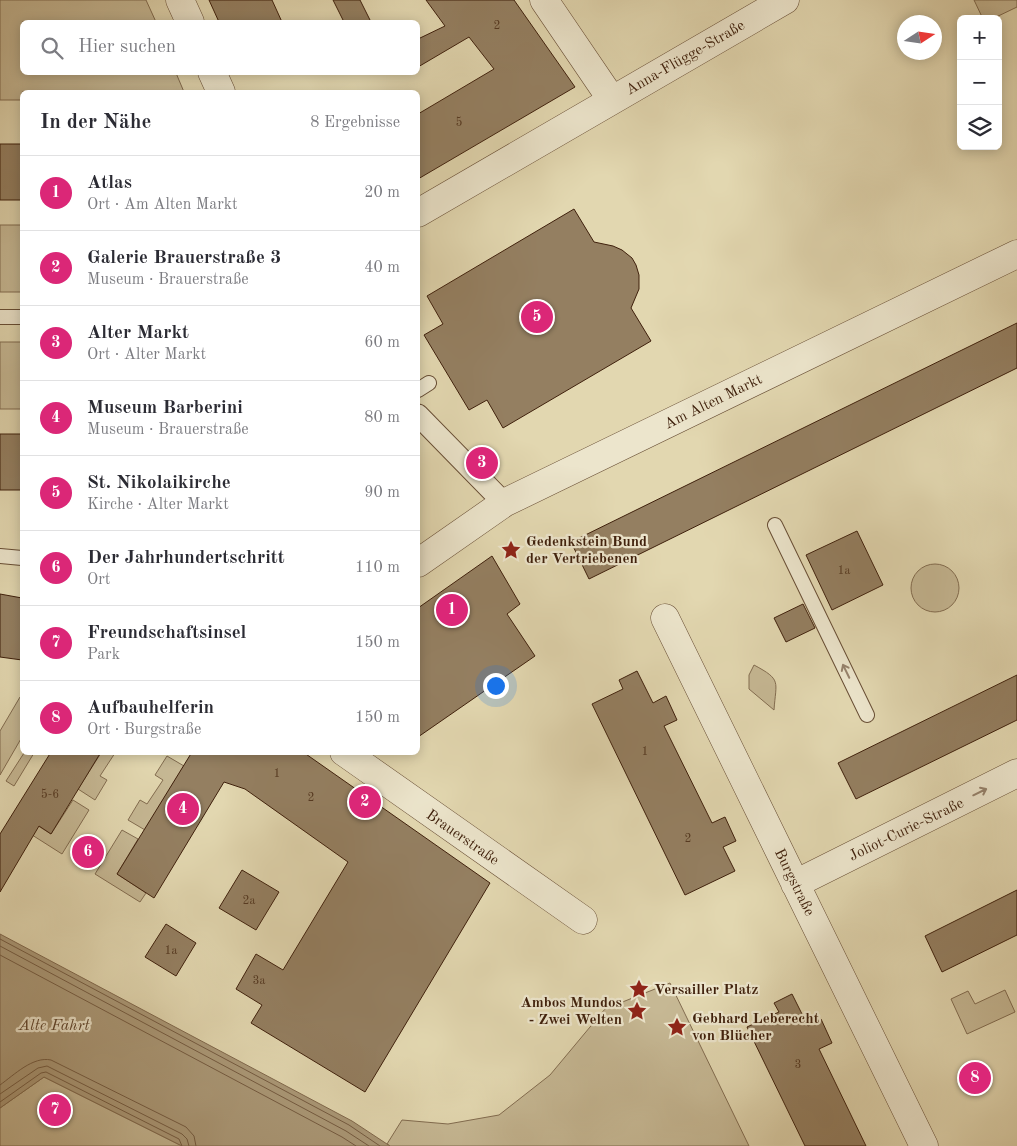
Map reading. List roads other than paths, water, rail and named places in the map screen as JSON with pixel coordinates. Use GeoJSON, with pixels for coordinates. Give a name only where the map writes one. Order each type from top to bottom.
{"type":"FeatureCollection","features":[{"type":"Feature","properties":{"kind":"street"},"geometry":{"type":"LineString","coordinates":[[180,0],[189,20]]}},
{"type":"Feature","properties":{"kind":"street"},"geometry":{"type":"LineString","coordinates":[[544,0],[612,100]]}},
{"type":"Feature","properties":{"kind":"street","name":"Anna-Flügge-Straße"},"geometry":{"type":"LineString","coordinates":[[420,212],[784,0]]}},
{"type":"Feature","properties":{"kind":"street"},"geometry":{"type":"LineString","coordinates":[[213,75],[220,90]]}},
{"type":"Feature","properties":{"kind":"street","name":"Am Alten Markt"},"geometry":{"type":"LineString","coordinates":[[420,562],[504,503],[1017,254]]}},
{"type":"Feature","properties":{"kind":"street"},"geometry":{"type":"LineString","coordinates":[[420,417],[504,503]]}},
{"type":"Feature","properties":{"kind":"street","name":"Burgstraße"},"geometry":{"type":"LineString","coordinates":[[665,618],[924,1146]]}},
{"type":"Feature","properties":{"kind":"street","name":"Brauerstraße"},"geometry":{"type":"LineString","coordinates":[[348,755],[584,920]]}},
{"type":"Feature","properties":{"kind":"street","name":"Joliot-Curie-Straße"},"geometry":{"type":"LineString","coordinates":[[795,884],[1017,773]]}},
{"type":"Feature","properties":{"kind":"lane"},"geometry":{"type":"LineString","coordinates":[[0,317],[20,317]]}},
{"type":"Feature","properties":{"kind":"lane"},"geometry":{"type":"LineString","coordinates":[[775,525],[867,716]]}},
{"type":"Feature","properties":{"kind":"lane"},"geometry":{"type":"LineString","coordinates":[[0,556],[20,558]]}},
{"type":"Feature","properties":{"kind":"water","name":"Alte Fahrt"},"geometry":{"type":"Polygon","coordinates":[[[0,934],[352,1121],[390,1146],[182,1146],[44,1077],[0,1108],[0,934]]]}},
{"type":"Feature","properties":{"kind":"place","name":"St. Nikolaikirche"},"geometry":{"type":"Point","coordinates":[537,317]}},
{"type":"Feature","properties":{"kind":"place","name":"Alter Markt"},"geometry":{"type":"Point","coordinates":[482,463]}},
{"type":"Feature","properties":{"kind":"place","name":"Gedenkstein Bund der Vertriebenen"},"geometry":{"type":"Point","coordinates":[511,550]}},
{"type":"Feature","properties":{"kind":"place","name":"Atlas"},"geometry":{"type":"Point","coordinates":[452,610]}},
{"type":"Feature","properties":{"kind":"place","name":"Galerie Brauerstraße 3"},"geometry":{"type":"Point","coordinates":[365,802]}},
{"type":"Feature","properties":{"kind":"place","name":"Museum Barberini"},"geometry":{"type":"Point","coordinates":[183,809]}},
{"type":"Feature","properties":{"kind":"place","name":"Der Jahrhundertschritt"},"geometry":{"type":"Point","coordinates":[88,852]}},
{"type":"Feature","properties":{"kind":"place","name":"Versailler Platz"},"geometry":{"type":"Point","coordinates":[639,989]}},
{"type":"Feature","properties":{"kind":"place","name":"Ambos Mundos - Zwei Welten"},"geometry":{"type":"Point","coordinates":[637,1011]}},
{"type":"Feature","properties":{"kind":"place","name":"Gebhard Leberecht von Blücher"},"geometry":{"type":"Point","coordinates":[677,1027]}},
{"type":"Feature","properties":{"kind":"place","name":"Aufbauhelferin"},"geometry":{"type":"Point","coordinates":[975,1078]}},
{"type":"Feature","properties":{"kind":"place","name":"Freundschaftsinsel"},"geometry":{"type":"Point","coordinates":[55,1110]}}]}
